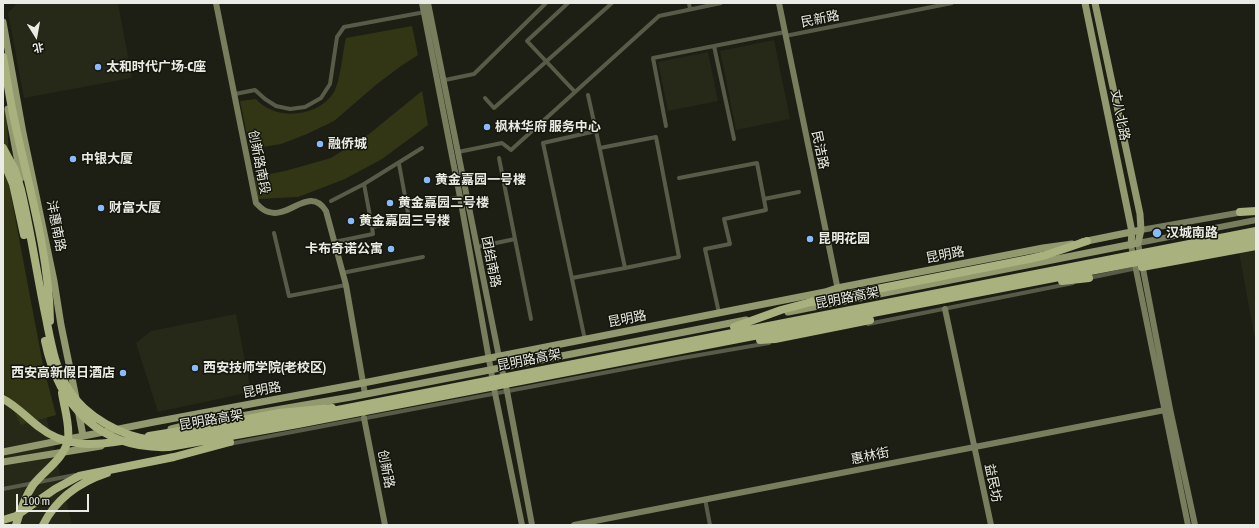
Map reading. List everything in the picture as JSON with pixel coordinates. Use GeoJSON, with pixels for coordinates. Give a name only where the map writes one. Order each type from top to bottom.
{"type":"FeatureCollection","features":[{"type":"Feature","properties":{"kind":"highway"},"geometry":{"type":"LineString","coordinates":[[3,57],[15,123],[35,207],[46,273],[50,303],[50,340]]}},
{"type":"Feature","properties":{"kind":"highway","name":"昆明路高架"},"geometry":{"type":"LineString","coordinates":[[3,148],[15,170],[22,195],[50,340],[57,365],[68,390],[80,405],[113,428],[151,440],[180,438],[352,407],[709,336],[1256,231]]}},
{"type":"Feature","properties":{"kind":"highway","name":"昆明路高架"},"geometry":{"type":"LineString","coordinates":[[3,160],[10,174],[18,205],[49,360],[56,378],[66,397],[80,414],[96,427],[123,441],[154,448],[183,445],[298,424],[1256,239]]}},
{"type":"Feature","properties":{"kind":"highway"},"geometry":{"type":"LineString","coordinates":[[16,525],[27,496],[38,480],[58,459],[65,449],[68,433],[25,202]]}},
{"type":"Feature","properties":{"kind":"highway"},"geometry":{"type":"LineString","coordinates":[[1240,212],[1256,210]]}},
{"type":"Feature","properties":{"kind":"highway"},"geometry":{"type":"LineString","coordinates":[[709,336],[782,310],[811,302],[1029,259],[1046,255],[1087,241]]}},
{"type":"Feature","properties":{"kind":"highway"},"geometry":{"type":"LineString","coordinates":[[1139,268],[1252,246]]}},
{"type":"Feature","properties":{"kind":"highway"},"geometry":{"type":"LineString","coordinates":[[731,341],[775,339],[1062,280],[1089,278]]}},
{"type":"Feature","properties":{"kind":"highway"},"geometry":{"type":"LineString","coordinates":[[3,399],[12,404],[53,437],[72,443],[85,445],[120,441],[279,413],[352,407]]}},
{"type":"Feature","properties":{"kind":"highway"},"geometry":{"type":"LineString","coordinates":[[3,520],[24,512],[55,489],[79,476],[174,457],[230,442],[269,434],[298,424]]}},
{"type":"Feature","properties":{"kind":"highway"},"geometry":{"type":"LineString","coordinates":[[43,525],[55,506],[80,485],[124,467]]}},
{"type":"Feature","properties":{"kind":"main road","name":"丈八北路"},"geometry":{"type":"LineString","coordinates":[[1085,3],[1134,244]]}},
{"type":"Feature","properties":{"kind":"main road","name":"丈八北路"},"geometry":{"type":"LineString","coordinates":[[1095,3],[1140,214],[1141,230],[1134,244]]}},
{"type":"Feature","properties":{"kind":"main road","name":"沣惠南路"},"geometry":{"type":"LineString","coordinates":[[3,22],[83,436]]}},
{"type":"Feature","properties":{"kind":"main road"},"geometry":{"type":"LineString","coordinates":[[3,81],[25,202]]}},
{"type":"Feature","properties":{"kind":"main road","name":"昆明路"},"geometry":{"type":"LineString","coordinates":[[3,452],[489,359],[825,292],[837,288],[1141,230]]}},
{"type":"Feature","properties":{"kind":"main road","name":"昆明路"},"geometry":{"type":"LineString","coordinates":[[3,462],[74,452],[132,440],[183,426],[365,394],[1134,244]]}},
{"type":"Feature","properties":{"kind":"street","name":"创新路南段"},"geometry":{"type":"LineString","coordinates":[[216,3],[256,203],[263,210],[270,213],[279,212],[311,200],[318,201],[323,205],[326,211],[346,285],[365,394]]}},
{"type":"Feature","properties":{"kind":"street","name":"团结南路"},"geometry":{"type":"LineString","coordinates":[[422,3],[427,12],[444,80],[507,391],[532,525]]}},
{"type":"Feature","properties":{"kind":"street","name":"团结南路"},"geometry":{"type":"LineString","coordinates":[[428,3],[427,12],[495,393],[522,525]]}},
{"type":"Feature","properties":{"kind":"street"},"geometry":{"type":"LineString","coordinates":[[444,80],[474,74],[546,3]]}},
{"type":"Feature","properties":{"kind":"street"},"geometry":{"type":"LineString","coordinates":[[568,3],[527,41],[575,92]]}},
{"type":"Feature","properties":{"kind":"street"},"geometry":{"type":"LineString","coordinates":[[485,98],[494,108],[612,3]]}},
{"type":"Feature","properties":{"kind":"street"},"geometry":{"type":"LineString","coordinates":[[689,3],[690,9]]}},
{"type":"Feature","properties":{"kind":"street"},"geometry":{"type":"LineString","coordinates":[[458,152],[502,143],[511,150],[659,16],[721,3]]}},
{"type":"Feature","properties":{"kind":"street","name":"民洁路"},"geometry":{"type":"LineString","coordinates":[[779,3],[840,302]]}},
{"type":"Feature","properties":{"kind":"street","name":"民新路"},"geometry":{"type":"LineString","coordinates":[[666,126],[653,58],[952,3]]}},
{"type":"Feature","properties":{"kind":"street"},"geometry":{"type":"LineString","coordinates":[[235,94],[255,90],[276,106],[290,109],[305,107],[321,98],[330,84],[337,37],[344,27],[427,12]]}},
{"type":"Feature","properties":{"kind":"street"},"geometry":{"type":"LineString","coordinates":[[714,46],[734,139]]}},
{"type":"Feature","properties":{"kind":"street"},"geometry":{"type":"LineString","coordinates":[[588,95],[625,268]]}},
{"type":"Feature","properties":{"kind":"street"},"geometry":{"type":"LineString","coordinates":[[585,340],[543,143],[596,131]]}},
{"type":"Feature","properties":{"kind":"street"},"geometry":{"type":"LineString","coordinates":[[572,278],[679,257],[656,137],[600,148]]}},
{"type":"Feature","properties":{"kind":"street"},"geometry":{"type":"LineString","coordinates":[[331,201],[399,164],[422,148]]}},
{"type":"Feature","properties":{"kind":"street"},"geometry":{"type":"LineString","coordinates":[[499,158],[531,319]]}},
{"type":"Feature","properties":{"kind":"street"},"geometry":{"type":"LineString","coordinates":[[372,227],[409,220],[399,164]]}},
{"type":"Feature","properties":{"kind":"street"},"geometry":{"type":"LineString","coordinates":[[679,178],[757,164],[766,210],[724,219],[730,244],[705,249],[719,313]]}},
{"type":"Feature","properties":{"kind":"street"},"geometry":{"type":"LineString","coordinates":[[334,242],[373,234],[364,184]]}},
{"type":"Feature","properties":{"kind":"street"},"geometry":{"type":"LineString","coordinates":[[764,199],[799,192]]}},
{"type":"Feature","properties":{"kind":"street"},"geometry":{"type":"LineString","coordinates":[[407,207],[460,197]]}},
{"type":"Feature","properties":{"kind":"street","name":"昆明路"},"geometry":{"type":"LineString","coordinates":[[1141,230],[1240,212]]}},
{"type":"Feature","properties":{"kind":"street","name":"昆明路"},"geometry":{"type":"LineString","coordinates":[[1134,244],[1256,220]]}},
{"type":"Feature","properties":{"kind":"street"},"geometry":{"type":"LineString","coordinates":[[274,233],[289,296],[346,285]]}},
{"type":"Feature","properties":{"kind":"street"},"geometry":{"type":"LineString","coordinates":[[477,247],[515,239]]}},
{"type":"Feature","properties":{"kind":"street"},"geometry":{"type":"LineString","coordinates":[[1134,244],[1167,409],[1188,525]]}},
{"type":"Feature","properties":{"kind":"street"},"geometry":{"type":"LineString","coordinates":[[342,273],[423,257]]}},
{"type":"Feature","properties":{"kind":"street"},"geometry":{"type":"LineString","coordinates":[[3,489],[364,418],[945,309],[1074,283],[1089,278],[1139,268]]}},
{"type":"Feature","properties":{"kind":"street"},"geometry":{"type":"LineString","coordinates":[[939,283],[945,309]]}},
{"type":"Feature","properties":{"kind":"street","name":"益民坊"},"geometry":{"type":"LineString","coordinates":[[945,309],[991,525]]}},
{"type":"Feature","properties":{"kind":"street"},"geometry":{"type":"LineString","coordinates":[[364,418],[365,394]]}},
{"type":"Feature","properties":{"kind":"street"},"geometry":{"type":"LineString","coordinates":[[1167,409],[1195,525]]}},
{"type":"Feature","properties":{"kind":"street","name":"惠林街"},"geometry":{"type":"LineString","coordinates":[[574,525],[1167,409]]}},
{"type":"Feature","properties":{"kind":"street","name":"创新路"},"geometry":{"type":"LineString","coordinates":[[364,418],[385,525]]}},
{"type":"Feature","properties":{"kind":"street"},"geometry":{"type":"LineString","coordinates":[[183,426],[189,452]]}},
{"type":"Feature","properties":{"kind":"street"},"geometry":{"type":"LineString","coordinates":[[705,499],[710,525]]}},
{"type":"Feature","properties":{"kind":"shaded area"},"geometry":{"type":"Polygon","coordinates":[[[118,3],[132,78],[24,98],[8,13],[16,4],[118,3]]]}},
{"type":"Feature","properties":{"kind":"shaded area"},"geometry":{"type":"Polygon","coordinates":[[[774,40],[790,119],[736,130],[720,51],[774,40]]]}},
{"type":"Feature","properties":{"kind":"shaded area"},"geometry":{"type":"Polygon","coordinates":[[[708,52],[718,101],[668,111],[658,62],[708,52]]]}},
{"type":"Feature","properties":{"kind":"shaded area"},"geometry":{"type":"Polygon","coordinates":[[[1256,250],[1256,344],[1239,253],[1256,250]]]}},
{"type":"Feature","properties":{"kind":"shaded area","name":"西安技师学院(老校区)"},"geometry":{"type":"Polygon","coordinates":[[[236,314],[251,392],[158,412],[136,343],[151,331],[236,314]]]}},
{"type":"Feature","properties":{"kind":"shaded area"},"geometry":{"type":"Polygon","coordinates":[[[39,385],[72,525],[3,525],[3,389],[39,385]]]}},
{"type":"Feature","properties":{"kind":"green space"},"geometry":{"type":"Polygon","coordinates":[[[412,26],[418,55],[377,84],[334,121],[281,144],[250,149],[240,101],[256,99],[264,106],[274,111],[296,114],[318,107],[327,101],[336,88],[346,38],[412,26]]]}},
{"type":"Feature","properties":{"kind":"green space"},"geometry":{"type":"Polygon","coordinates":[[[422,91],[428,125],[382,159],[345,179],[298,197],[258,199],[254,177],[285,171],[331,158],[369,134],[422,91]]]}},
{"type":"Feature","properties":{"kind":"green space"},"geometry":{"type":"Polygon","coordinates":[[[3,103],[7,121],[11,196],[43,365],[56,415],[21,425],[3,390],[3,103]]]}},
{"type":"Feature","properties":{"kind":"place","name":"太和时代广场-C座"},"geometry":{"type":"Point","coordinates":[98,67]}},
{"type":"Feature","properties":{"kind":"place","name":"枫林华府 服务中心"},"geometry":{"type":"Point","coordinates":[487,127]}},
{"type":"Feature","properties":{"kind":"place","name":"融侨城"},"geometry":{"type":"Point","coordinates":[320,144]}},
{"type":"Feature","properties":{"kind":"place","name":"中银大厦"},"geometry":{"type":"Point","coordinates":[73,159]}},
{"type":"Feature","properties":{"kind":"place","name":"黄金嘉园一号楼"},"geometry":{"type":"Point","coordinates":[427,180]}},
{"type":"Feature","properties":{"kind":"place","name":"黄金嘉园二号楼"},"geometry":{"type":"Point","coordinates":[390,203]}},
{"type":"Feature","properties":{"kind":"place","name":"财富大厦"},"geometry":{"type":"Point","coordinates":[101,208]}},
{"type":"Feature","properties":{"kind":"place","name":"黄金嘉园三号楼"},"geometry":{"type":"Point","coordinates":[351,221]}},
{"type":"Feature","properties":{"kind":"place","name":"汉城南路"},"geometry":{"type":"Point","coordinates":[1157,233]}},
{"type":"Feature","properties":{"kind":"place","name":"昆明花园"},"geometry":{"type":"Point","coordinates":[810,239]}},
{"type":"Feature","properties":{"kind":"place","name":"卡布奇诺公寓"},"geometry":{"type":"Point","coordinates":[391,249]}},
{"type":"Feature","properties":{"kind":"place","name":"西安技师学院(老校区)"},"geometry":{"type":"Point","coordinates":[195,368]}},
{"type":"Feature","properties":{"kind":"place","name":"西安高新假日酒店"},"geometry":{"type":"Point","coordinates":[123,373]}}]}
